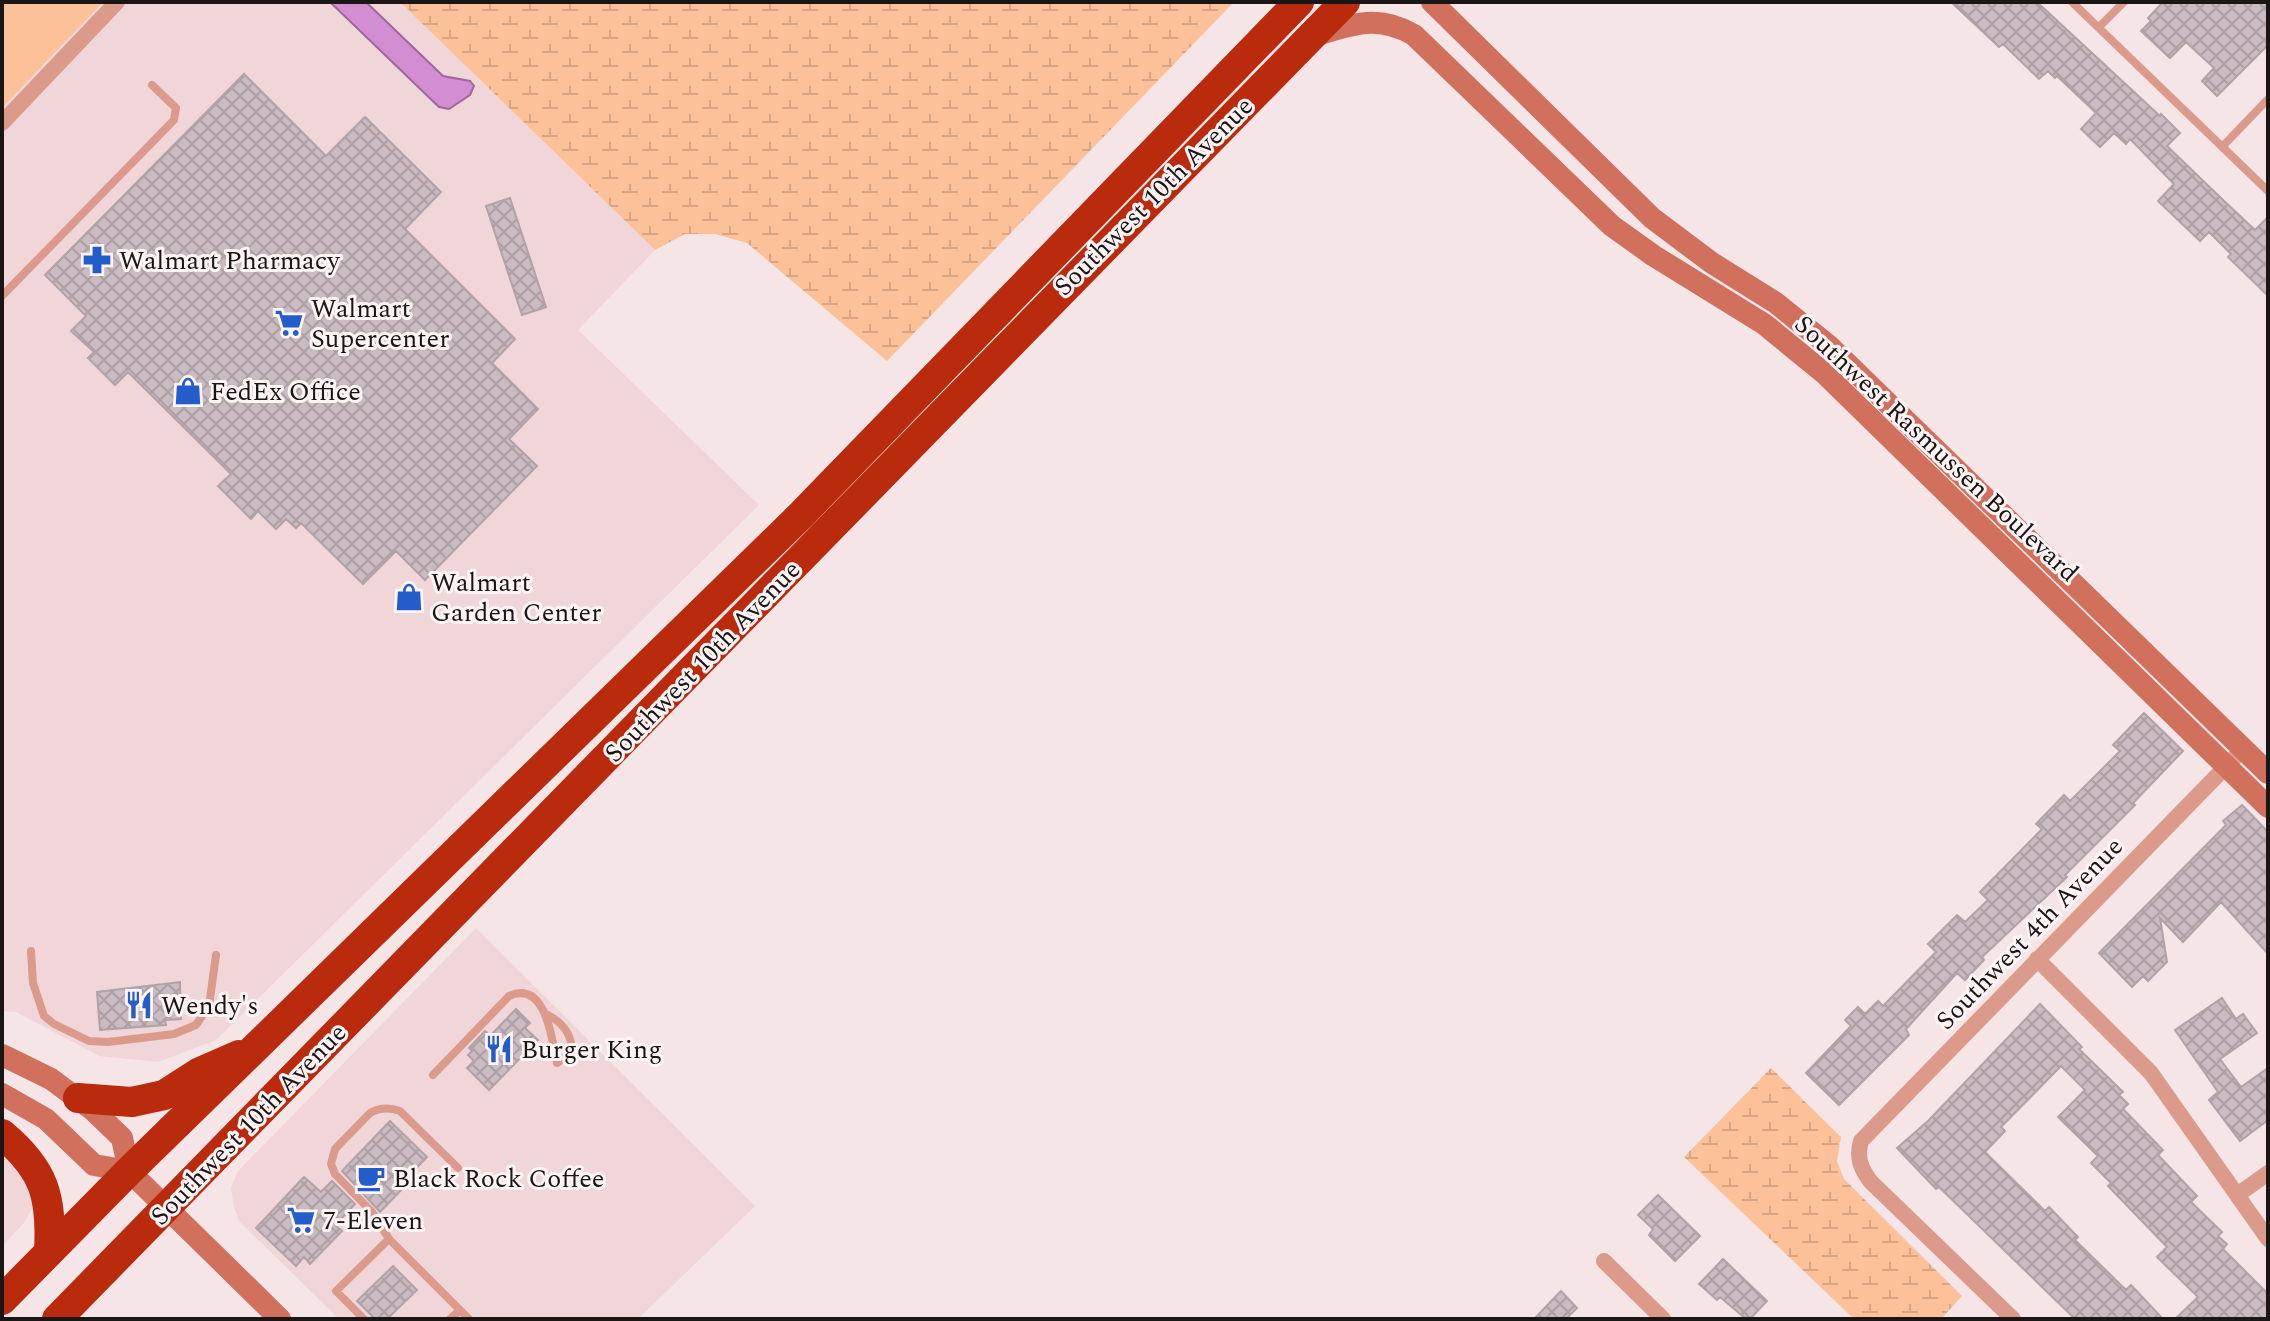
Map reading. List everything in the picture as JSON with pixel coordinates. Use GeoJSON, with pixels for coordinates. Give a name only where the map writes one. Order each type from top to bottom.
{"type":"FeatureCollection","features":[{"type":"Feature","properties":{"kind":"highway","name":"Southwest 10th Avenue"},"geometry":{"type":"LineString","coordinates":[[2,1300],[255,1047],[800,516],[1299,2]]}},
{"type":"Feature","properties":{"kind":"highway","name":"Southwest 10th Avenue"},"geometry":{"type":"LineString","coordinates":[[57,1319],[1345,2]]}},
{"type":"Feature","properties":{"kind":"highway"},"geometry":{"type":"LineString","coordinates":[[78,1098],[132,1102],[164,1095],[200,1072],[255,1047]]}},
{"type":"Feature","properties":{"kind":"highway"},"geometry":{"type":"LineString","coordinates":[[2,1134],[35,1167],[46,1188],[49,1251]]}},
{"type":"Feature","properties":{"kind":"street"},"geometry":{"type":"LineString","coordinates":[[2,123],[117,2]]}},
{"type":"Feature","properties":{"kind":"street","name":"Southwest Rasmussen Boulevard"},"geometry":{"type":"LineString","coordinates":[[1432,2],[1652,218],[1712,263],[1776,303],[1828,345],[2268,773]]}},
{"type":"Feature","properties":{"kind":"street","name":"Southwest Rasmussen Boulevard"},"geometry":{"type":"LineString","coordinates":[[1310,38],[1351,25],[1378,22],[1393,24],[1414,35],[1612,226],[1654,256],[1764,324],[1824,373],[2268,807]]}},
{"type":"Feature","properties":{"kind":"street","name":"Southwest 4th Avenue"},"geometry":{"type":"LineString","coordinates":[[2013,1319],[1871,1182],[1860,1165],[1858,1155],[1865,1135],[2243,749]]}},
{"type":"Feature","properties":{"kind":"street"},"geometry":{"type":"LineString","coordinates":[[2037,959],[2151,1073],[2268,1239]]}},
{"type":"Feature","properties":{"kind":"street"},"geometry":{"type":"LineString","coordinates":[[2,1055],[51,1079],[78,1098],[122,1138],[129,1171],[280,1319]]}},
{"type":"Feature","properties":{"kind":"street"},"geometry":{"type":"LineString","coordinates":[[2,1094],[39,1114],[94,1165],[129,1171]]}},
{"type":"Feature","properties":{"kind":"street"},"geometry":{"type":"LineString","coordinates":[[2237,1195],[2268,1173]]}},
{"type":"Feature","properties":{"kind":"street"},"geometry":{"type":"LineString","coordinates":[[1604,1261],[1663,1319]]}},
{"type":"Feature","properties":{"kind":"lane"},"geometry":{"type":"LineString","coordinates":[[2072,2],[2268,191]]}},
{"type":"Feature","properties":{"kind":"lane"},"geometry":{"type":"LineString","coordinates":[[2099,27],[2124,2]]}},
{"type":"Feature","properties":{"kind":"lane"},"geometry":{"type":"LineString","coordinates":[[2,296],[174,120],[176,108],[152,85]]}},
{"type":"Feature","properties":{"kind":"lane"},"geometry":{"type":"LineString","coordinates":[[2222,147],[2268,99]]}},
{"type":"Feature","properties":{"kind":"lane"},"geometry":{"type":"LineString","coordinates":[[31,951],[33,983],[44,1016],[89,1041],[174,1034],[196,1025],[209,1006],[216,955]]}},
{"type":"Feature","properties":{"kind":"lane"},"geometry":{"type":"LineString","coordinates":[[433,1075],[509,996],[522,992],[529,994],[546,1014],[565,1027],[572,1052],[557,1063],[546,1014]]}},
{"type":"Feature","properties":{"kind":"lane"},"geometry":{"type":"LineString","coordinates":[[458,1168],[400,1111],[392,1108],[370,1113],[335,1149],[331,1164],[335,1174],[372,1212],[389,1239],[469,1319]]}},
{"type":"Feature","properties":{"kind":"lane"},"geometry":{"type":"LineString","coordinates":[[364,1319],[336,1291],[389,1239]]}},
{"type":"Feature","properties":{"kind":"lane"},"geometry":{"type":"LineString","coordinates":[[450,1319],[460,1310]]}},
{"type":"Feature","properties":{"kind":"shaded area"},"geometry":{"type":"Polygon","coordinates":[[[103,2],[400,2],[655,250],[578,330],[759,505],[216,1040],[158,1062],[99,1056],[16,1012],[2,1011],[2,107],[103,2]]]}},
{"type":"Feature","properties":{"kind":"shaded area"},"geometry":{"type":"Polygon","coordinates":[[[330,2],[366,2],[443,76],[470,81],[474,86],[470,95],[449,109],[439,107],[330,2]]]}},
{"type":"Feature","properties":{"kind":"shaded area"},"geometry":{"type":"Polygon","coordinates":[[[476,928],[755,1206],[638,1319],[339,1319],[240,1222],[234,1208],[231,1188],[238,1171],[476,928]]]}},
{"type":"Feature","properties":{"kind":"shaded area"},"geometry":{"type":"Polygon","coordinates":[[[2,1146],[18,1165],[34,1205],[24,1223],[2,1246],[2,1146]]]}},
{"type":"Feature","properties":{"kind":"green space"},"geometry":{"type":"Polygon","coordinates":[[[2,2],[103,2],[2,108],[2,2]]]}},
{"type":"Feature","properties":{"kind":"green space"},"geometry":{"type":"Polygon","coordinates":[[[400,2],[1234,2],[887,361],[747,243],[715,234],[685,234],[655,250],[400,2]]]}},
{"type":"Feature","properties":{"kind":"green space"},"geometry":{"type":"Polygon","coordinates":[[[1771,1068],[1841,1137],[1837,1161],[1844,1179],[1962,1296],[1941,1319],[1854,1319],[1684,1157],[1771,1068]]]}},
{"type":"Feature","properties":{"kind":"building"},"geometry":{"type":"Polygon","coordinates":[[[1951,2],[2037,2],[2161,114],[2180,133],[2167,146],[2222,199],[2255,230],[2268,217],[2268,296],[2228,257],[2231,254],[2209,232],[2200,241],[2158,201],[2174,184],[2130,139],[2126,144],[2114,133],[2100,147],[2081,129],[2096,113],[2057,76],[2055,78],[2048,71],[2039,79],[2003,44],[1999,47],[1951,2]]]}},
{"type":"Feature","properties":{"kind":"building"},"geometry":{"type":"Polygon","coordinates":[[[2163,2],[2268,2],[2268,45],[2217,96],[2202,81],[2214,68],[2186,42],[2170,58],[2141,31],[2163,2]]]}},
{"type":"Feature","properties":{"kind":"building","name":"Walmart Supercenter"},"geometry":{"type":"Polygon","coordinates":[[[244,74],[326,156],[365,117],[441,192],[405,229],[515,339],[492,363],[538,409],[509,439],[537,466],[425,580],[396,551],[363,584],[301,523],[296,528],[286,519],[276,529],[258,511],[251,519],[218,486],[231,474],[128,372],[115,385],[88,358],[94,352],[71,331],[86,316],[45,275],[244,74]]]}},
{"type":"Feature","properties":{"kind":"building"},"geometry":{"type":"Polygon","coordinates":[[[510,198],[546,307],[522,315],[486,206],[510,198]]]}},
{"type":"Feature","properties":{"kind":"building"},"geometry":{"type":"Polygon","coordinates":[[[2144,713],[2183,751],[2133,803],[2135,805],[2065,875],[2067,877],[1982,957],[1984,960],[1965,980],[1957,973],[1906,1029],[1909,1035],[1839,1105],[1806,1073],[1851,1026],[1845,1020],[1858,1007],[1865,1014],[1878,1001],[1883,1006],[1936,952],[1928,944],[1957,915],[1965,922],[1988,900],[1980,892],[2042,829],[2036,824],[2064,795],[2070,801],[2120,751],[2113,745],[2144,713]]]}},
{"type":"Feature","properties":{"kind":"building"},"geometry":{"type":"Polygon","coordinates":[[[2242,805],[2268,832],[2268,954],[2221,902],[2183,942],[2160,918],[2167,962],[2148,981],[2143,976],[2132,987],[2099,953],[2226,825],[2223,821],[2242,805]]]}},
{"type":"Feature","properties":{"kind":"building","name":"Wendy's"},"geometry":{"type":"Polygon","coordinates":[[[180,982],[181,1019],[165,1020],[166,1025],[100,1030],[97,992],[180,982]]]}},
{"type":"Feature","properties":{"kind":"building"},"geometry":{"type":"Polygon","coordinates":[[[2222,998],[2236,1019],[2243,1014],[2257,1033],[2220,1059],[2241,1087],[2268,1068],[2268,1120],[2240,1141],[2209,1100],[2218,1092],[2175,1030],[2222,998]]]}},
{"type":"Feature","properties":{"kind":"building"},"geometry":{"type":"Polygon","coordinates":[[[2040,1004],[2082,1047],[2079,1049],[2123,1092],[2119,1095],[2128,1104],[2123,1109],[2163,1150],[2158,1155],[2197,1196],[2191,1202],[2222,1232],[2218,1236],[2227,1244],[2223,1249],[2268,1294],[2268,1319],[2175,1319],[2198,1297],[2157,1257],[2167,1247],[2108,1186],[2111,1183],[2091,1163],[2098,1156],[2058,1117],[2085,1090],[2061,1066],[2001,1127],[2005,1131],[1985,1152],[2045,1211],[2049,1207],[2078,1237],[2075,1240],[2126,1290],[2131,1285],[2163,1319],[2075,1319],[1939,1187],[1936,1189],[1897,1148],[1928,1121],[2040,1004]]]}},
{"type":"Feature","properties":{"kind":"building","name":"Burger King"},"geometry":{"type":"Polygon","coordinates":[[[516,1009],[530,1023],[525,1028],[538,1040],[489,1090],[467,1068],[474,1061],[468,1055],[472,1051],[469,1048],[485,1031],[490,1036],[516,1009]]]}},
{"type":"Feature","properties":{"kind":"building"},"geometry":{"type":"Polygon","coordinates":[[[390,1121],[427,1157],[380,1212],[342,1171],[390,1121]]]}},
{"type":"Feature","properties":{"kind":"building","name":"7-Eleven"},"geometry":{"type":"Polygon","coordinates":[[[304,1177],[321,1192],[332,1181],[355,1204],[335,1225],[342,1231],[310,1264],[304,1257],[296,1266],[256,1228],[304,1177]]]}},
{"type":"Feature","properties":{"kind":"building"},"geometry":{"type":"Polygon","coordinates":[[[1658,1195],[1700,1236],[1675,1261],[1649,1235],[1653,1229],[1638,1215],[1658,1195]]]}},
{"type":"Feature","properties":{"kind":"building"},"geometry":{"type":"Polygon","coordinates":[[[1723,1259],[1767,1301],[1750,1319],[1720,1297],[1717,1300],[1699,1284],[1723,1259]]]}},
{"type":"Feature","properties":{"kind":"building","name":"7-Eleven"},"geometry":{"type":"Polygon","coordinates":[[[393,1266],[417,1290],[387,1319],[375,1319],[357,1301],[393,1266]]]}},
{"type":"Feature","properties":{"kind":"building"},"geometry":{"type":"Polygon","coordinates":[[[1561,1291],[1577,1308],[1566,1319],[1534,1319],[1561,1291]]]}},
{"type":"Feature","properties":{"kind":"place","name":"Walmart Pharmacy"},"geometry":{"type":"Point","coordinates":[97,260]}},
{"type":"Feature","properties":{"kind":"place","name":"Walmart Supercenter"},"geometry":{"type":"Point","coordinates":[289,323]}},
{"type":"Feature","properties":{"kind":"place","name":"FedEx Office"},"geometry":{"type":"Point","coordinates":[188,391]}},
{"type":"Feature","properties":{"kind":"place","name":"Walmart Garden Center"},"geometry":{"type":"Point","coordinates":[409,597]}},
{"type":"Feature","properties":{"kind":"place","name":"Wendy's"},"geometry":{"type":"Point","coordinates":[139,1005]}},
{"type":"Feature","properties":{"kind":"place","name":"Burger King"},"geometry":{"type":"Point","coordinates":[499,1049]}},
{"type":"Feature","properties":{"kind":"place","name":"Black Rock Coffee"},"geometry":{"type":"Point","coordinates":[371,1178]}},
{"type":"Feature","properties":{"kind":"place","name":"7-Eleven"},"geometry":{"type":"Point","coordinates":[301,1220]}}]}
